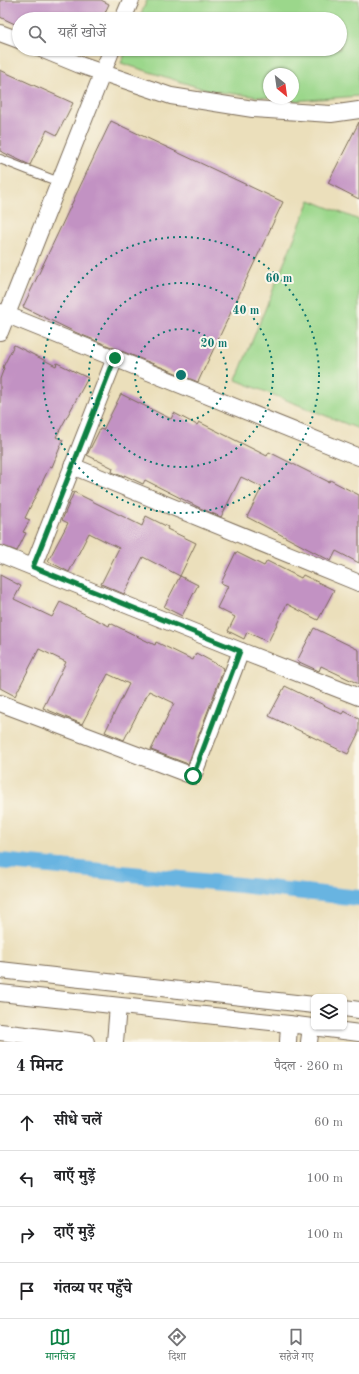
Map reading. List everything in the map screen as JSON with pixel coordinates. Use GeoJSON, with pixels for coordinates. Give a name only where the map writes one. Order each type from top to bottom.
{"type":"FeatureCollection","features":[{"type":"Feature","properties":{"kind":"street"},"geometry":{"type":"LineString","coordinates":[[126,12],[131,0]]}},
{"type":"Feature","properties":{"kind":"street"},"geometry":{"type":"LineString","coordinates":[[0,33],[12,37]]}},
{"type":"Feature","properties":{"kind":"street"},"geometry":{"type":"LineString","coordinates":[[60,56],[171,96],[253,109],[331,114],[359,110]]}},
{"type":"Feature","properties":{"kind":"street"},"geometry":{"type":"LineString","coordinates":[[0,332],[3,313],[59,182],[109,56]]}},
{"type":"Feature","properties":{"kind":"street"},"geometry":{"type":"LineString","coordinates":[[3,313],[359,457]]}},
{"type":"Feature","properties":{"kind":"street"},"geometry":{"type":"LineString","coordinates":[[33,567],[115,358]]}},
{"type":"Feature","properties":{"kind":"street"},"geometry":{"type":"LineString","coordinates":[[72,466],[359,583]]}},
{"type":"Feature","properties":{"kind":"street"},"geometry":{"type":"LineString","coordinates":[[0,554],[240,651],[359,697]]}},
{"type":"Feature","properties":{"kind":"street"},"geometry":{"type":"LineString","coordinates":[[0,703],[193,776],[240,651]]}},
{"type":"Feature","properties":{"kind":"street"},"geometry":{"type":"LineString","coordinates":[[0,970],[311,1005]]}},
{"type":"Feature","properties":{"kind":"street"},"geometry":{"type":"LineString","coordinates":[[0,993],[288,1024],[310,1034],[359,1033]]}},
{"type":"Feature","properties":{"kind":"street"},"geometry":{"type":"LineString","coordinates":[[115,1042],[118,1006]]}},
{"type":"Feature","properties":{"kind":"street"},"geometry":{"type":"LineString","coordinates":[[347,1008],[359,1010]]}},
{"type":"Feature","properties":{"kind":"street"},"geometry":{"type":"LineString","coordinates":[[288,1024],[288,1042]]}},
{"type":"Feature","properties":{"kind":"street"},"geometry":{"type":"LineString","coordinates":[[0,1032],[86,1042]]}},
{"type":"Feature","properties":{"kind":"lane"},"geometry":{"type":"LineString","coordinates":[[0,159],[59,182]]}},
{"type":"Feature","properties":{"kind":"green space"},"geometry":{"type":"Polygon","coordinates":[[[147,0],[359,0],[359,96],[299,101],[299,68],[263,68],[263,97],[210,91],[121,63],[124,56],[347,56],[347,12],[142,12],[147,0]]]}},
{"type":"Feature","properties":{"kind":"green space"},"geometry":{"type":"Polygon","coordinates":[[[310,200],[359,220],[359,429],[236,380],[310,200]]]}},
{"type":"Feature","properties":{"kind":"building"},"geometry":{"type":"Polygon","coordinates":[[[0,0],[101,0],[109,4],[105,12],[12,12],[12,23],[0,17],[0,0]]]}},
{"type":"Feature","properties":{"kind":"building"},"geometry":{"type":"Polygon","coordinates":[[[0,70],[73,103],[57,135],[47,130],[30,165],[0,151],[0,70]]]}},
{"type":"Feature","properties":{"kind":"building"},"geometry":{"type":"Polygon","coordinates":[[[111,121],[283,202],[198,382],[77,333],[23,307],[111,121]]]}},
{"type":"Feature","properties":{"kind":"building"},"geometry":{"type":"Polygon","coordinates":[[[359,122],[359,199],[328,183],[359,122]]]}},
{"type":"Feature","properties":{"kind":"building"},"geometry":{"type":"Polygon","coordinates":[[[14,345],[56,366],[57,363],[88,378],[56,437],[63,440],[52,467],[50,466],[25,518],[30,520],[23,532],[26,533],[17,551],[0,545],[0,379],[4,368],[3,367],[14,345]]]}},
{"type":"Feature","properties":{"kind":"building"},"geometry":{"type":"Polygon","coordinates":[[[121,394],[171,419],[174,413],[197,425],[199,422],[267,456],[269,452],[329,482],[330,480],[359,495],[359,563],[336,551],[331,561],[247,517],[262,487],[241,477],[221,517],[145,480],[143,484],[124,475],[124,477],[112,472],[113,468],[87,455],[100,429],[103,430],[121,394]]]}},
{"type":"Feature","properties":{"kind":"building"},"geometry":{"type":"Polygon","coordinates":[[[74,492],[142,526],[146,516],[168,527],[167,529],[196,543],[180,576],[143,557],[124,594],[101,584],[119,548],[89,533],[69,572],[48,561],[68,523],[62,520],[74,492]]]}},
{"type":"Feature","properties":{"kind":"building"},"geometry":{"type":"Polygon","coordinates":[[[236,552],[264,566],[267,561],[301,578],[303,575],[334,590],[318,620],[287,604],[268,642],[247,632],[244,639],[228,631],[235,617],[217,608],[228,586],[221,583],[236,552]]]}},
{"type":"Feature","properties":{"kind":"building"},"geometry":{"type":"Polygon","coordinates":[[[0,575],[21,586],[14,599],[52,617],[60,602],[109,626],[110,623],[155,645],[156,642],[193,660],[196,653],[224,668],[188,764],[151,750],[174,703],[149,691],[124,740],[105,732],[129,684],[108,674],[82,724],[43,708],[66,662],[39,649],[15,696],[0,688],[0,575]]]}},
{"type":"Feature","properties":{"kind":"building"},"geometry":{"type":"Polygon","coordinates":[[[180,576],[198,585],[182,616],[164,607],[180,576]]]}},
{"type":"Feature","properties":{"kind":"building"},"geometry":{"type":"Polygon","coordinates":[[[314,628],[359,650],[359,684],[321,666],[319,671],[297,661],[314,628]]]}},
{"type":"Feature","properties":{"kind":"building"},"geometry":{"type":"Polygon","coordinates":[[[285,686],[342,714],[344,711],[359,719],[359,732],[348,754],[269,716],[285,686]]]}},
{"type":"Feature","properties":{"kind":"waterway"},"geometry":{"type":"LineString","coordinates":[[0,861],[359,898]]}},
{"type":"Feature","properties":{"kind":"route"},"geometry":{"type":"LineString","coordinates":[[115,358],[33,567],[240,651],[193,776]]}}]}
